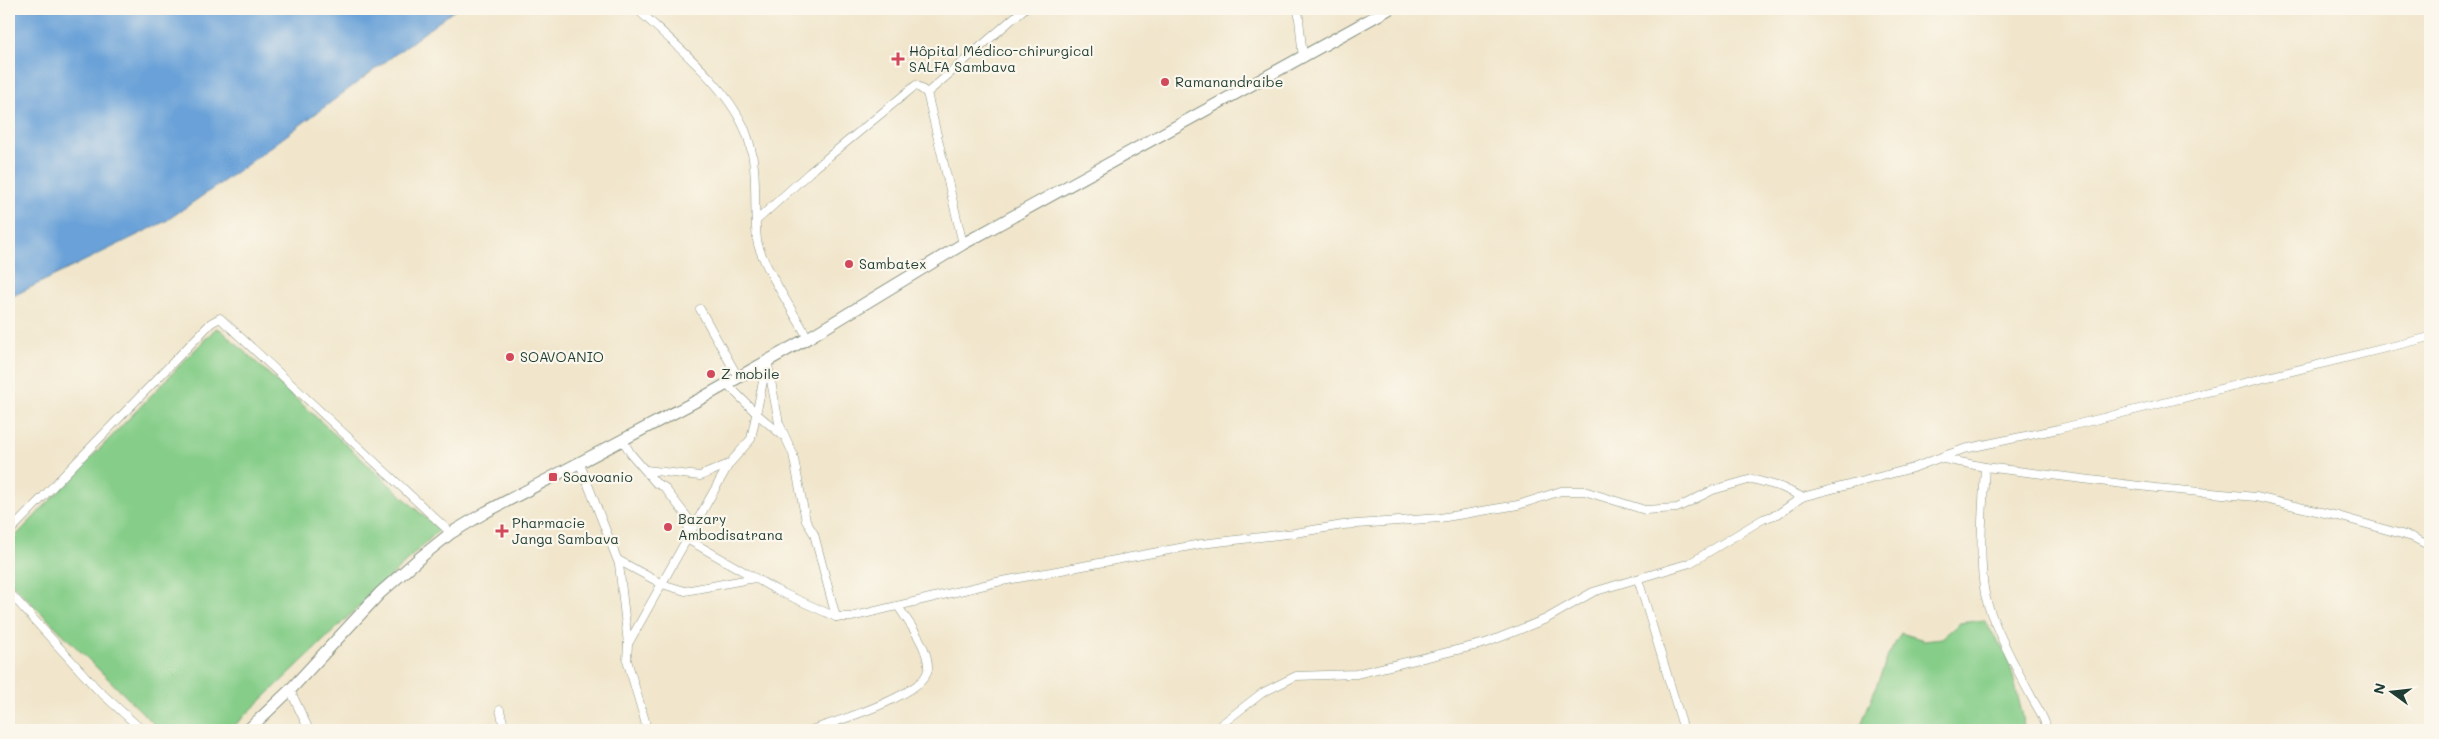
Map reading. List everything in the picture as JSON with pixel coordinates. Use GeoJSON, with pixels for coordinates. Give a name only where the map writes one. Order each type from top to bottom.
{"type":"FeatureCollection","features":[{"type":"Feature","properties":{"kind":"main road"},"geometry":{"type":"LineString","coordinates":[[248,730],[290,690],[380,593],[422,556],[451,534],[486,512],[580,464],[727,384],[808,338],[963,244],[1389,9]]}},
{"type":"Feature","properties":{"kind":"street"},"geometry":{"type":"LineString","coordinates":[[637,9],[718,87],[738,118],[748,138],[752,159],[759,250],[808,338]]}},
{"type":"Feature","properties":{"kind":"street"},"geometry":{"type":"LineString","coordinates":[[927,93],[1024,9]]}},
{"type":"Feature","properties":{"kind":"street"},"geometry":{"type":"LineString","coordinates":[[1298,9],[1303,58]]}},
{"type":"Feature","properties":{"kind":"street"},"geometry":{"type":"LineString","coordinates":[[756,222],[810,172],[916,85],[927,93],[963,244]]}},
{"type":"Feature","properties":{"kind":"street"},"geometry":{"type":"LineString","coordinates":[[700,309],[738,377]]}},
{"type":"Feature","properties":{"kind":"street"},"geometry":{"type":"LineString","coordinates":[[9,532],[211,323],[220,318],[451,534]]}},
{"type":"Feature","properties":{"kind":"street"},"geometry":{"type":"LineString","coordinates":[[1214,730],[1262,693],[1296,676],[1356,674],[1486,643],[1546,618],[1593,592],[1690,563],[1763,519],[1778,514],[1802,497],[1914,468],[1964,449],[2058,429],[2430,336]]}},
{"type":"Feature","properties":{"kind":"street"},"geometry":{"type":"LineString","coordinates":[[628,644],[729,464],[751,439],[767,360]]}},
{"type":"Feature","properties":{"kind":"street"},"geometry":{"type":"LineString","coordinates":[[767,360],[779,423],[793,454],[806,521],[814,534],[836,616]]}},
{"type":"Feature","properties":{"kind":"street"},"geometry":{"type":"LineString","coordinates":[[727,384],[757,414],[784,436]]}},
{"type":"Feature","properties":{"kind":"street"},"geometry":{"type":"LineString","coordinates":[[622,440],[656,483],[664,486],[688,518],[687,539]]}},
{"type":"Feature","properties":{"kind":"street"},"geometry":{"type":"LineString","coordinates":[[1939,458],[1984,467],[2156,488],[2256,497],[2412,537],[2430,546]]}},
{"type":"Feature","properties":{"kind":"street"},"geometry":{"type":"LineString","coordinates":[[580,464],[618,560],[628,644],[627,660],[646,730]]}},
{"type":"Feature","properties":{"kind":"street"},"geometry":{"type":"LineString","coordinates":[[646,470],[700,476],[729,464]]}},
{"type":"Feature","properties":{"kind":"street"},"geometry":{"type":"LineString","coordinates":[[1984,467],[1982,532],[1986,595],[1998,628],[2031,696],[2045,719],[2047,730]]}},
{"type":"Feature","properties":{"kind":"street"},"geometry":{"type":"LineString","coordinates":[[687,539],[776,590],[836,616],[851,617],[997,582],[1200,544],[1295,534],[1343,525],[1440,518],[1518,505],[1561,491],[1584,491],[1645,510],[1677,508],[1713,490],[1752,479],[1782,487],[1802,497]]}},
{"type":"Feature","properties":{"kind":"street"},"geometry":{"type":"LineString","coordinates":[[618,560],[662,584],[684,591],[755,578]]}},
{"type":"Feature","properties":{"kind":"street"},"geometry":{"type":"LineString","coordinates":[[1638,579],[1684,730]]}},
{"type":"Feature","properties":{"kind":"street"},"geometry":{"type":"LineString","coordinates":[[9,592],[96,688],[142,730]]}},
{"type":"Feature","properties":{"kind":"street"},"geometry":{"type":"LineString","coordinates":[[812,730],[885,703],[912,689],[926,676],[928,668],[922,646],[898,606]]}},
{"type":"Feature","properties":{"kind":"street"},"geometry":{"type":"LineString","coordinates":[[290,690],[309,730]]}},
{"type":"Feature","properties":{"kind":"street"},"geometry":{"type":"LineString","coordinates":[[500,710],[504,730]]}},
{"type":"Feature","properties":{"kind":"green space"},"geometry":{"type":"Polygon","coordinates":[[[216,328],[221,330],[439,530],[230,730],[160,730],[9,581],[9,543],[216,328]]]}},
{"type":"Feature","properties":{"kind":"green space"},"geometry":{"type":"Polygon","coordinates":[[[1984,620],[2008,657],[2023,717],[2024,730],[1859,730],[1888,656],[1901,633],[1924,640],[1942,638],[1960,623],[1984,620]]]}},
{"type":"Feature","properties":{"kind":"water"},"geometry":{"type":"Polygon","coordinates":[[[9,9],[456,9],[244,167],[166,221],[9,298],[9,9]]]}},
{"type":"Feature","properties":{"kind":"place","name":"Hôpital Médico-chirurgical SALFA Sambava"},"geometry":{"type":"Point","coordinates":[898,59]}},
{"type":"Feature","properties":{"kind":"place","name":"Ramanandraibe"},"geometry":{"type":"Point","coordinates":[1165,82]}},
{"type":"Feature","properties":{"kind":"place","name":"Sambatex"},"geometry":{"type":"Point","coordinates":[849,264]}},
{"type":"Feature","properties":{"kind":"place","name":"SOAVOANIO"},"geometry":{"type":"Point","coordinates":[510,357]}},
{"type":"Feature","properties":{"kind":"place","name":"Z mobile"},"geometry":{"type":"Point","coordinates":[711,374]}},
{"type":"Feature","properties":{"kind":"place","name":"Soavoanio"},"geometry":{"type":"Point","coordinates":[553,477]}},
{"type":"Feature","properties":{"kind":"place","name":"Bazary Ambodisatrana"},"geometry":{"type":"Point","coordinates":[668,527]}},
{"type":"Feature","properties":{"kind":"place","name":"Pharmacie Janga Sambava"},"geometry":{"type":"Point","coordinates":[502,531]}}]}
